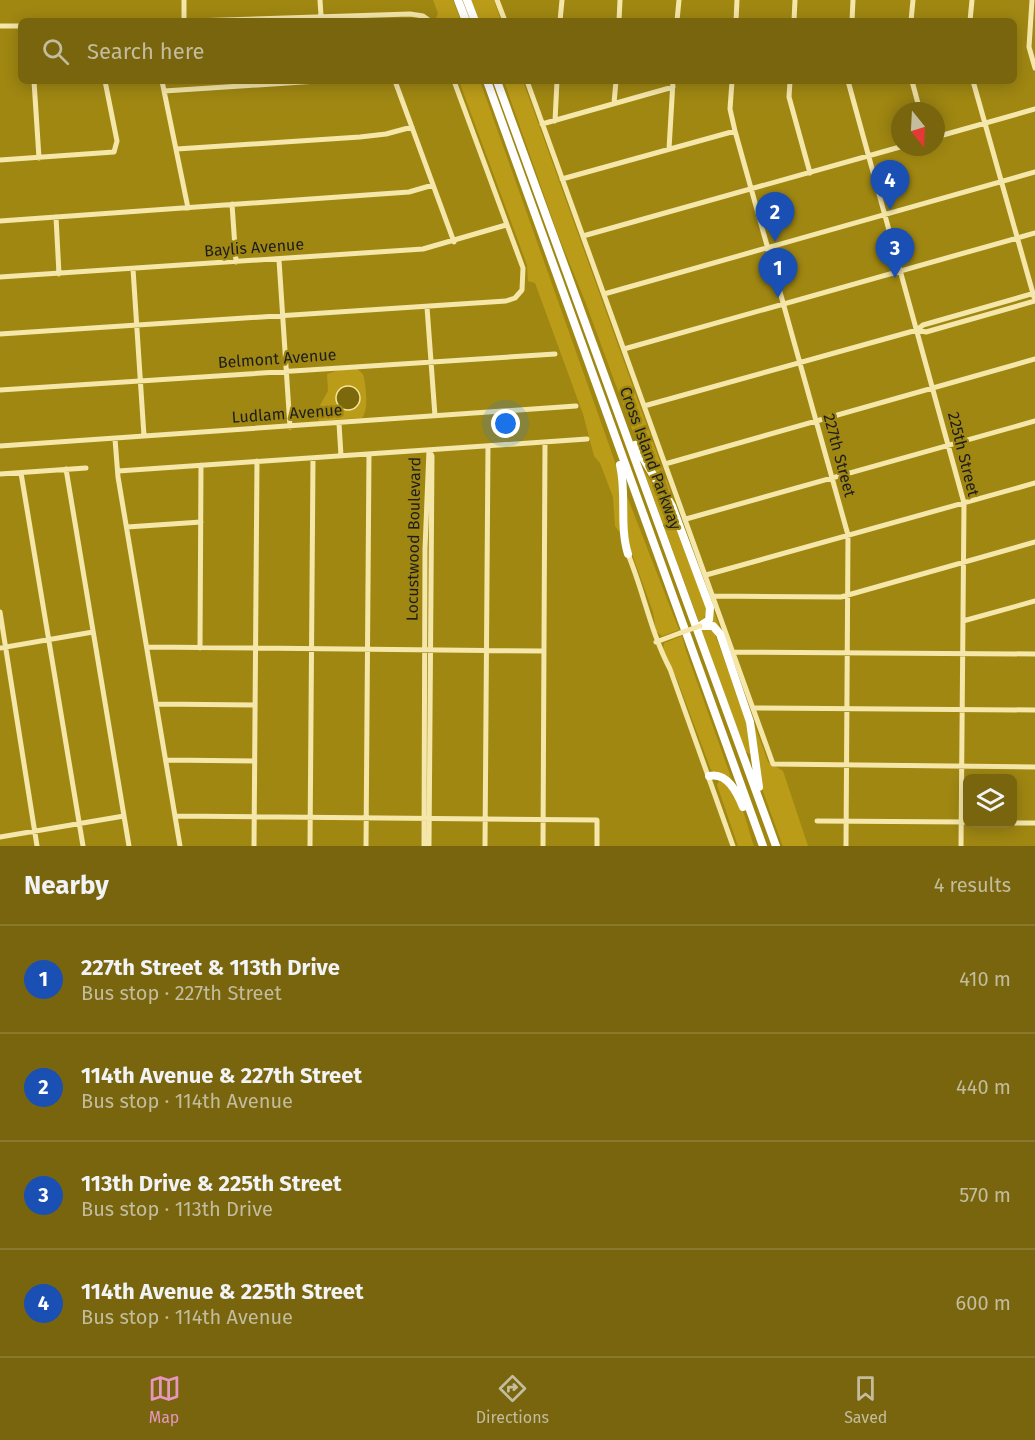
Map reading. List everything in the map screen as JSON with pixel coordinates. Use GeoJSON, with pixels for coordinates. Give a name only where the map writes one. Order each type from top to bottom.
{"type":"FeatureCollection","features":[{"type":"Feature","properties":{"kind":"highway"},"geometry":{"type":"LineString","coordinates":[[458,0],[465,18]]}},
{"type":"Feature","properties":{"kind":"highway"},"geometry":{"type":"LineString","coordinates":[[467,0],[474,18]]}},
{"type":"Feature","properties":{"kind":"highway","name":"Cross Island Parkway"},"geometry":{"type":"LineString","coordinates":[[488,84],[760,840]]}},
{"type":"Feature","properties":{"kind":"highway","name":"Cross Island Parkway"},"geometry":{"type":"LineString","coordinates":[[498,84],[775,844]]}},
{"type":"Feature","properties":{"kind":"highway"},"geometry":{"type":"LineString","coordinates":[[621,420],[677,518],[710,608],[709,620],[700,626]]}},
{"type":"Feature","properties":{"kind":"highway"},"geometry":{"type":"LineString","coordinates":[[609,421],[623,480],[624,535],[628,554]]}},
{"type":"Feature","properties":{"kind":"highway"},"geometry":{"type":"LineString","coordinates":[[700,626],[710,625],[718,632],[748,714],[763,810]]}},
{"type":"Feature","properties":{"kind":"highway"},"geometry":{"type":"LineString","coordinates":[[709,776],[720,777],[732,786],[760,840]]}},
{"type":"Feature","properties":{"kind":"street"},"geometry":{"type":"LineString","coordinates":[[184,0],[184,18]]}},
{"type":"Feature","properties":{"kind":"street"},"geometry":{"type":"LineString","coordinates":[[320,0],[321,16]]}},
{"type":"Feature","properties":{"kind":"street"},"geometry":{"type":"LineString","coordinates":[[497,0],[504,18]]}},
{"type":"Feature","properties":{"kind":"street"},"geometry":{"type":"LineString","coordinates":[[502,12],[503,0]]}},
{"type":"Feature","properties":{"kind":"street"},"geometry":{"type":"LineString","coordinates":[[560,18],[562,0]]}},
{"type":"Feature","properties":{"kind":"street"},"geometry":{"type":"LineString","coordinates":[[619,18],[620,0]]}},
{"type":"Feature","properties":{"kind":"street"},"geometry":{"type":"LineString","coordinates":[[677,18],[679,0]]}},
{"type":"Feature","properties":{"kind":"street"},"geometry":{"type":"LineString","coordinates":[[736,18],[737,0]]}},
{"type":"Feature","properties":{"kind":"street"},"geometry":{"type":"LineString","coordinates":[[794,18],[795,0]]}},
{"type":"Feature","properties":{"kind":"street"},"geometry":{"type":"LineString","coordinates":[[852,18],[853,0]]}},
{"type":"Feature","properties":{"kind":"street"},"geometry":{"type":"LineString","coordinates":[[911,18],[913,0]]}},
{"type":"Feature","properties":{"kind":"street"},"geometry":{"type":"LineString","coordinates":[[970,18],[972,0]]}},
{"type":"Feature","properties":{"kind":"street"},"geometry":{"type":"LineString","coordinates":[[1032,0],[1029,47],[1035,68]]}},
{"type":"Feature","properties":{"kind":"street"},"geometry":{"type":"LineString","coordinates":[[269,18],[321,16],[372,18],[417,15],[424,18]]}},
{"type":"Feature","properties":{"kind":"street"},"geometry":{"type":"LineString","coordinates":[[0,26],[18,26]]}},
{"type":"Feature","properties":{"kind":"street"},"geometry":{"type":"LineString","coordinates":[[34,84],[39,158]]}},
{"type":"Feature","properties":{"kind":"street"},"geometry":{"type":"LineString","coordinates":[[0,160],[109,154],[116,149],[105,84]]}},
{"type":"Feature","properties":{"kind":"street"},"geometry":{"type":"LineString","coordinates":[[163,84],[188,208]]}},
{"type":"Feature","properties":{"kind":"street"},"geometry":{"type":"LineString","coordinates":[[164,92],[276,84]]}},
{"type":"Feature","properties":{"kind":"street"},"geometry":{"type":"LineString","coordinates":[[396,84],[454,242]]}},
{"type":"Feature","properties":{"kind":"street"},"geometry":{"type":"LineString","coordinates":[[0,334],[427,307],[507,301],[515,298],[522,290],[523,268],[455,84]]}},
{"type":"Feature","properties":{"kind":"street","name":"Cross Island Parkway"},"geometry":{"type":"LineString","coordinates":[[528,84],[773,764],[846,765]]}},
{"type":"Feature","properties":{"kind":"street"},"geometry":{"type":"LineString","coordinates":[[555,121],[557,84]]}},
{"type":"Feature","properties":{"kind":"street"},"geometry":{"type":"LineString","coordinates":[[614,104],[616,84]]}},
{"type":"Feature","properties":{"kind":"street"},"geometry":{"type":"LineString","coordinates":[[542,124],[614,104],[673,84],[669,149]]}},
{"type":"Feature","properties":{"kind":"street","name":"227th Street"},"geometry":{"type":"LineString","coordinates":[[732,84],[730,109],[735,131],[848,535],[846,846]]}},
{"type":"Feature","properties":{"kind":"street"},"geometry":{"type":"LineString","coordinates":[[790,84],[789,97],[810,173]]}},
{"type":"Feature","properties":{"kind":"street","name":"225th Street"},"geometry":{"type":"LineString","coordinates":[[849,84],[964,502],[963,785]]}},
{"type":"Feature","properties":{"kind":"street"},"geometry":{"type":"LineString","coordinates":[[913,84],[918,102]]}},
{"type":"Feature","properties":{"kind":"street"},"geometry":{"type":"LineString","coordinates":[[917,330],[926,332],[1035,301],[974,84]]}},
{"type":"Feature","properties":{"kind":"street"},"geometry":{"type":"LineString","coordinates":[[945,134],[1035,109]]}},
{"type":"Feature","properties":{"kind":"street"},"geometry":{"type":"LineString","coordinates":[[177,149],[360,137],[386,134],[412,127]]}},
{"type":"Feature","properties":{"kind":"street"},"geometry":{"type":"LineString","coordinates":[[562,179],[735,131]]}},
{"type":"Feature","properties":{"kind":"street"},"geometry":{"type":"LineString","coordinates":[[583,236],[891,150]]}},
{"type":"Feature","properties":{"kind":"street"},"geometry":{"type":"LineString","coordinates":[[604,294],[1035,172]]}},
{"type":"Feature","properties":{"kind":"street"},"geometry":{"type":"LineString","coordinates":[[0,221],[409,192],[433,185]]}},
{"type":"Feature","properties":{"kind":"street"},"geometry":{"type":"LineString","coordinates":[[232,204],[236,262]]}},
{"type":"Feature","properties":{"kind":"street"},"geometry":{"type":"LineString","coordinates":[[56,218],[59,274]]}},
{"type":"Feature","properties":{"kind":"street","name":"Baylis Avenue"},"geometry":{"type":"LineString","coordinates":[[0,277],[423,249],[454,242],[506,225]]}},
{"type":"Feature","properties":{"kind":"street"},"geometry":{"type":"LineString","coordinates":[[624,349],[1035,233]]}},
{"type":"Feature","properties":{"kind":"street"},"geometry":{"type":"LineString","coordinates":[[279,260],[290,427]]}},
{"type":"Feature","properties":{"kind":"street"},"geometry":{"type":"LineString","coordinates":[[133,269],[144,436]]}},
{"type":"Feature","properties":{"kind":"street"},"geometry":{"type":"LineString","coordinates":[[644,406],[917,330],[923,325],[1034,294]]}},
{"type":"Feature","properties":{"kind":"street"},"geometry":{"type":"LineString","coordinates":[[427,307],[435,416]]}},
{"type":"Feature","properties":{"kind":"street"},"geometry":{"type":"LineString","coordinates":[[975,310],[977,318]]}},
{"type":"Feature","properties":{"kind":"street","name":"Belmont Avenue"},"geometry":{"type":"LineString","coordinates":[[0,390],[555,354]]}},
{"type":"Feature","properties":{"kind":"street"},"geometry":{"type":"LineString","coordinates":[[665,464],[1035,359]]}},
{"type":"Feature","properties":{"kind":"street","name":"Ludlam Avenue"},"geometry":{"type":"LineString","coordinates":[[0,446],[576,406]]}},
{"type":"Feature","properties":{"kind":"street"},"geometry":{"type":"LineString","coordinates":[[686,519],[1035,421]]}},
{"type":"Feature","properties":{"kind":"street"},"geometry":{"type":"LineString","coordinates":[[339,423],[341,456]]}},
{"type":"Feature","properties":{"kind":"street"},"geometry":{"type":"LineString","coordinates":[[115,439],[118,471],[180,846]]}},
{"type":"Feature","properties":{"kind":"street"},"geometry":{"type":"LineString","coordinates":[[118,471],[586,439]]}},
{"type":"Feature","properties":{"kind":"street"},"geometry":{"type":"LineString","coordinates":[[543,846],[545,442]]}},
{"type":"Feature","properties":{"kind":"street"},"geometry":{"type":"LineString","coordinates":[[485,846],[488,446]]}},
{"type":"Feature","properties":{"kind":"street","name":"Locustwood Boulevard"},"geometry":{"type":"LineString","coordinates":[[423,846],[426,818],[428,549],[432,456],[429,450]]}},
{"type":"Feature","properties":{"kind":"street"},"geometry":{"type":"LineString","coordinates":[[366,846],[369,454]]}},
{"type":"Feature","properties":{"kind":"street"},"geometry":{"type":"LineString","coordinates":[[310,846],[313,458]]}},
{"type":"Feature","properties":{"kind":"street"},"geometry":{"type":"LineString","coordinates":[[255,846],[257,462]]}},
{"type":"Feature","properties":{"kind":"street"},"geometry":{"type":"LineString","coordinates":[[200,648],[201,465]]}},
{"type":"Feature","properties":{"kind":"street"},"geometry":{"type":"LineString","coordinates":[[0,474],[86,468]]}},
{"type":"Feature","properties":{"kind":"street"},"geometry":{"type":"LineString","coordinates":[[66,469],[129,846]]}},
{"type":"Feature","properties":{"kind":"street"},"geometry":{"type":"LineString","coordinates":[[21,473],[83,846]]}},
{"type":"Feature","properties":{"kind":"street"},"geometry":{"type":"LineString","coordinates":[[706,575],[1035,483]]}},
{"type":"Feature","properties":{"kind":"street"},"geometry":{"type":"LineString","coordinates":[[127,527],[201,522]]}},
{"type":"Feature","properties":{"kind":"street"},"geometry":{"type":"LineString","coordinates":[[714,596],[848,595],[1035,542]]}},
{"type":"Feature","properties":{"kind":"street"},"geometry":{"type":"LineString","coordinates":[[628,554],[648,607],[656,642],[670,669],[734,846]]}},
{"type":"Feature","properties":{"kind":"street"},"geometry":{"type":"LineString","coordinates":[[963,621],[1035,601]]}},
{"type":"Feature","properties":{"kind":"street"},"geometry":{"type":"LineString","coordinates":[[0,612],[2,647],[37,846]]}},
{"type":"Feature","properties":{"kind":"street"},"geometry":{"type":"LineString","coordinates":[[656,642],[700,626]]}},
{"type":"Feature","properties":{"kind":"street"},"geometry":{"type":"LineString","coordinates":[[2,647],[93,632]]}},
{"type":"Feature","properties":{"kind":"street"},"geometry":{"type":"LineString","coordinates":[[147,648],[543,651]]}},
{"type":"Feature","properties":{"kind":"street"},"geometry":{"type":"LineString","coordinates":[[734,652],[1035,654]]}},
{"type":"Feature","properties":{"kind":"street"},"geometry":{"type":"LineString","coordinates":[[157,704],[255,705]]}},
{"type":"Feature","properties":{"kind":"street"},"geometry":{"type":"LineString","coordinates":[[754,708],[1035,710]]}},
{"type":"Feature","properties":{"kind":"street"},"geometry":{"type":"LineString","coordinates":[[166,760],[255,761]]}},
{"type":"Feature","properties":{"kind":"street"},"geometry":{"type":"LineString","coordinates":[[846,765],[1035,766]]}},
{"type":"Feature","properties":{"kind":"street"},"geometry":{"type":"LineString","coordinates":[[0,837],[124,816]]}},
{"type":"Feature","properties":{"kind":"street"},"geometry":{"type":"LineString","coordinates":[[175,816],[597,820],[597,846]]}},
{"type":"Feature","properties":{"kind":"street","name":"Locustwood Boulevard"},"geometry":{"type":"LineString","coordinates":[[426,818],[429,846]]}},
{"type":"Feature","properties":{"kind":"street"},"geometry":{"type":"LineString","coordinates":[[818,821],[963,822]]}},
{"type":"Feature","properties":{"kind":"street"},"geometry":{"type":"LineString","coordinates":[[1017,823],[1035,823]]}},
{"type":"Feature","properties":{"kind":"street","name":"225th Street"},"geometry":{"type":"LineString","coordinates":[[962,846],[964,828]]}},
{"type":"Feature","properties":{"kind":"shaded area"},"geometry":{"type":"Polygon","coordinates":[[[433,0],[453,0],[460,18],[436,18],[438,13],[433,0]]]}},
{"type":"Feature","properties":{"kind":"shaded area"},"geometry":{"type":"Polygon","coordinates":[[[471,0],[494,0],[500,18],[478,18],[471,0]]]}},
{"type":"Feature","properties":{"kind":"shaded area"},"geometry":{"type":"Polygon","coordinates":[[[460,84],[481,84],[614,459],[620,481],[620,533],[615,526],[613,497],[600,463],[594,456],[583,414],[535,283],[528,281],[527,265],[460,84]]]}},
{"type":"Feature","properties":{"kind":"shaded area"},"geometry":{"type":"Polygon","coordinates":[[[505,84],[524,84],[768,762],[783,771],[808,846],[783,846],[782,844],[760,783],[752,719],[711,622],[661,468],[658,476],[639,448],[558,235],[505,84]]]}},
{"type":"Feature","properties":{"kind":"shaded area"},"geometry":{"type":"Polygon","coordinates":[[[357,369],[363,374],[366,390],[366,409],[362,418],[319,421],[319,407],[328,391],[327,374],[339,370],[357,369]]]}},
{"type":"Feature","properties":{"kind":"shaded area"},"geometry":{"type":"Polygon","coordinates":[[[348,386],[353,387],[359,393],[359,403],[353,409],[348,410],[343,409],[337,403],[336,398],[337,393],[343,387],[348,386]]]}},
{"type":"Feature","properties":{"kind":"shaded area"},"geometry":{"type":"Polygon","coordinates":[[[643,469],[669,510],[707,610],[703,620],[699,622],[643,469]]]}},
{"type":"Feature","properties":{"kind":"shaded area"},"geometry":{"type":"Polygon","coordinates":[[[627,496],[679,630],[662,636],[656,631],[653,612],[627,540],[627,496]]]}},
{"type":"Feature","properties":{"kind":"shaded area"},"geometry":{"type":"Polygon","coordinates":[[[701,629],[714,632],[747,721],[751,755],[745,751],[701,629]]]}},
{"type":"Feature","properties":{"kind":"shaded area"},"geometry":{"type":"Polygon","coordinates":[[[682,636],[733,783],[711,770],[677,679],[663,651],[664,643],[682,636]]]}},
{"type":"Feature","properties":{"kind":"shaded area"},"geometry":{"type":"Polygon","coordinates":[[[719,781],[727,785],[738,799],[754,846],[738,846],[717,785],[719,781]]]}},
{"type":"Feature","properties":{"kind":"place","name":"114th Avenue & 225th Street"},"geometry":{"type":"Point","coordinates":[890,210]}},
{"type":"Feature","properties":{"kind":"place","name":"114th Avenue & 227th Street"},"geometry":{"type":"Point","coordinates":[775,242]}},
{"type":"Feature","properties":{"kind":"place","name":"113th Drive & 225th Street"},"geometry":{"type":"Point","coordinates":[895,278]}},
{"type":"Feature","properties":{"kind":"place","name":"227th Street & 113th Drive"},"geometry":{"type":"Point","coordinates":[778,298]}}]}
